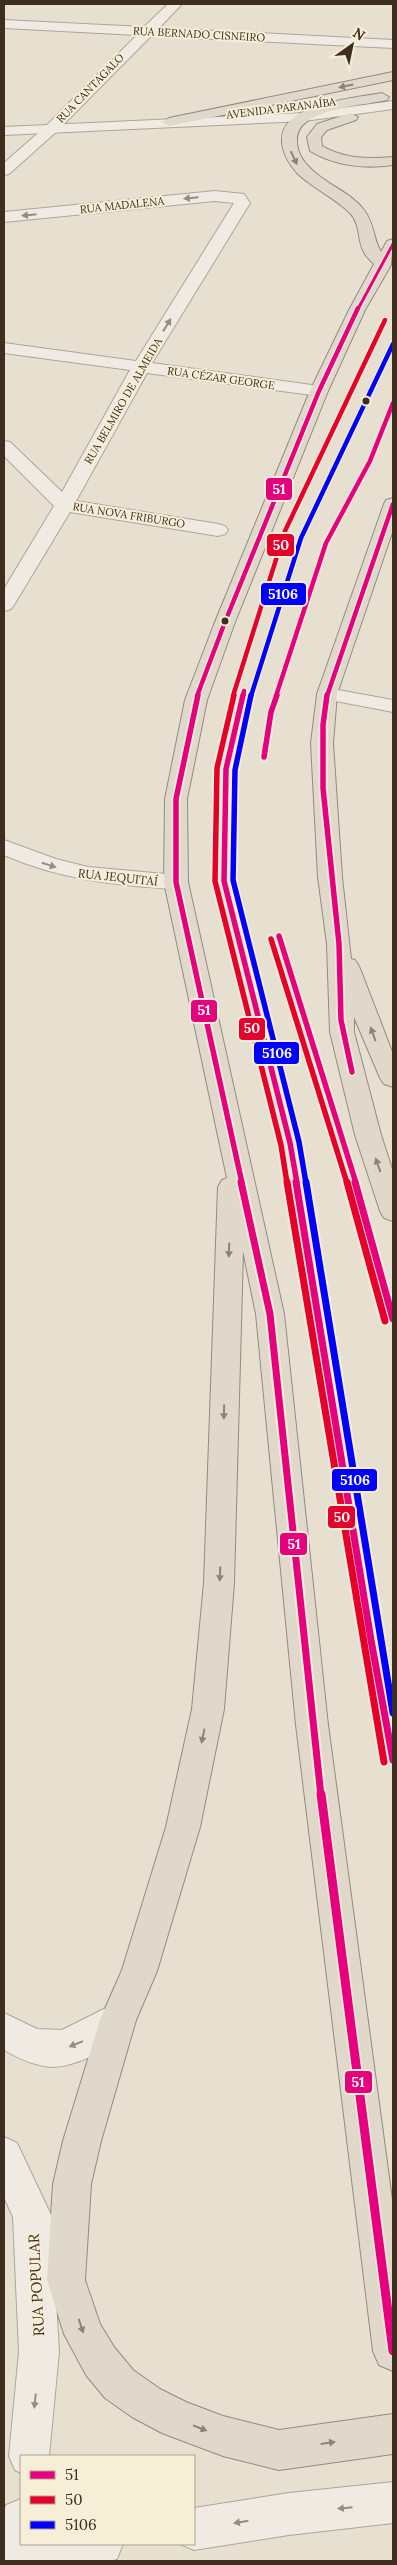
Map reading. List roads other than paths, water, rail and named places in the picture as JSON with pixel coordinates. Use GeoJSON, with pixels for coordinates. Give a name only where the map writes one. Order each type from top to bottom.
{"type":"FeatureCollection","features":[{"type":"Feature","properties":{"kind":"highway"},"geometry":{"type":"LineString","coordinates":[[169,122],[393,76]]}},
{"type":"Feature","properties":{"kind":"highway"},"geometry":{"type":"LineString","coordinates":[[391,101],[322,127],[313,141],[316,148],[320,151],[340,158],[373,163],[393,161]]}},
{"type":"Feature","properties":{"kind":"highway"},"geometry":{"type":"LineString","coordinates":[[304,117],[293,125],[290,132],[289,145],[299,166],[356,210],[367,228],[371,251],[383,265]]}},
{"type":"Feature","properties":{"kind":"highway"},"geometry":{"type":"LineString","coordinates":[[393,244],[357,310],[319,391],[225,622],[196,700],[176,799],[176,882],[232,1148],[270,1314],[312,1725],[393,2351]]}},
{"type":"Feature","properties":{"kind":"highway"},"geometry":{"type":"LineString","coordinates":[[393,504],[354,612],[328,694],[322,743],[330,877],[339,944],[342,1032],[368,1135],[393,1211]]}},
{"type":"Feature","properties":{"kind":"highway"},"geometry":{"type":"LineString","coordinates":[[339,944],[377,1046],[393,1078]]}},
{"type":"Feature","properties":{"kind":"highway"},"geometry":{"type":"LineString","coordinates":[[232,1148],[219,1583],[208,1709],[184,1827],[139,1970],[118,2020],[72,2184],[66,2280],[84,2334],[119,2384],[146,2403],[176,2419],[223,2436],[279,2450],[393,2434]]}},
{"type":"Feature","properties":{"kind":"street","name":"RUA CANTAGALO"},"geometry":{"type":"LineString","coordinates":[[4,171],[51,129],[175,4]]}},
{"type":"Feature","properties":{"kind":"street","name":"RUA BERNADO CISNEIRO"},"geometry":{"type":"LineString","coordinates":[[4,24],[393,44]]}},
{"type":"Feature","properties":{"kind":"street","name":"AVENIDA PARANAÍBA"},"geometry":{"type":"LineString","coordinates":[[169,122],[391,101]]}},
{"type":"Feature","properties":{"kind":"street","name":"AVENIDA PARANAÍBA"},"geometry":{"type":"LineString","coordinates":[[4,131],[304,117],[391,101]]}},
{"type":"Feature","properties":{"kind":"street"},"geometry":{"type":"LineString","coordinates":[[228,120],[265,123],[290,132]]}},
{"type":"Feature","properties":{"kind":"street","name":"RUA MADALENA"},"geometry":{"type":"LineString","coordinates":[[4,217],[215,196],[239,198]]}},
{"type":"Feature","properties":{"kind":"street","name":"RUA BELMIRO DE ALMEIDA"},"geometry":{"type":"LineString","coordinates":[[4,605],[64,505],[141,367],[242,203],[239,198]]}},
{"type":"Feature","properties":{"kind":"street","name":"RUA CÉZAR GEORGE"},"geometry":{"type":"LineString","coordinates":[[4,348],[319,391]]}},
{"type":"Feature","properties":{"kind":"street","name":"RUA NOVA FRIBURGO"},"geometry":{"type":"LineString","coordinates":[[4,446],[64,505],[218,530]]}},
{"type":"Feature","properties":{"kind":"street"},"geometry":{"type":"LineString","coordinates":[[328,694],[393,706]]}},
{"type":"Feature","properties":{"kind":"street","name":"RUA JEQUITAÍ"},"geometry":{"type":"LineString","coordinates":[[4,847],[34,860],[75,873],[124,880],[176,882]]}},
{"type":"Feature","properties":{"kind":"street"},"geometry":{"type":"LineString","coordinates":[[4,2031],[29,2045],[50,2050],[68,2048],[82,2042],[118,2020]]}},
{"type":"Feature","properties":{"kind":"street","name":"RUA POPULAR"},"geometry":{"type":"LineString","coordinates":[[6,2165],[66,2280],[39,2352]]}},
{"type":"Feature","properties":{"kind":"street","name":"RUA POPULAR"},"geometry":{"type":"LineString","coordinates":[[29,2455],[39,2352],[32,2218]]}},
{"type":"Feature","properties":{"kind":"street"},"geometry":{"type":"LineString","coordinates":[[195,2529],[289,2514],[393,2502]]}},
{"type":"Feature","properties":{"kind":"street"},"geometry":{"type":"LineString","coordinates":[[16,2561],[20,2528]]}},
{"type":"Feature","properties":{"kind":"street"},"geometry":{"type":"LineString","coordinates":[[42,2561],[78,2548],[96,2545]]}}]}
